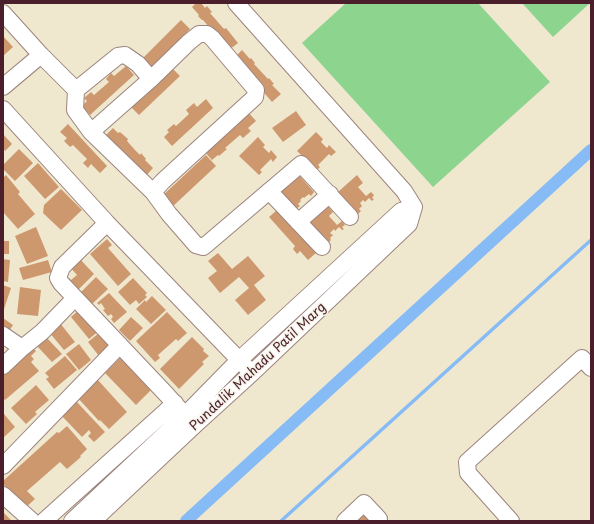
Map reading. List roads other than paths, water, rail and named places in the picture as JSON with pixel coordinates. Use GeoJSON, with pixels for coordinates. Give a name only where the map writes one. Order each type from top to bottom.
{"type":"FeatureCollection","features":[{"type":"Feature","properties":{"kind":"street"},"geometry":{"type":"LineString","coordinates":[[236,3],[404,191],[414,207]]}},
{"type":"Feature","properties":{"kind":"street"},"geometry":{"type":"LineString","coordinates":[[3,13],[41,55],[76,90],[75,110],[91,132],[153,192],[168,214],[196,245],[203,247],[207,244],[301,164],[350,217]]}},
{"type":"Feature","properties":{"kind":"street"},"geometry":{"type":"LineString","coordinates":[[91,132],[199,34],[207,34],[212,38],[256,90],[255,97],[153,192]]}},
{"type":"Feature","properties":{"kind":"street"},"geometry":{"type":"LineString","coordinates":[[3,87],[41,55]]}},
{"type":"Feature","properties":{"kind":"street"},"geometry":{"type":"LineString","coordinates":[[76,90],[118,56],[125,55],[130,57],[151,79]]}},
{"type":"Feature","properties":{"kind":"street"},"geometry":{"type":"LineString","coordinates":[[3,109],[107,223],[252,373]]}},
{"type":"Feature","properties":{"kind":"street"},"geometry":{"type":"LineString","coordinates":[[270,191],[322,247]]}},
{"type":"Feature","properties":{"kind":"street"},"geometry":{"type":"LineString","coordinates":[[298,222],[330,194]]}},
{"type":"Feature","properties":{"kind":"street","name":"Pundalik Mahadu Patil Marg"},"geometry":{"type":"LineString","coordinates":[[72,521],[185,414],[239,360],[401,211],[414,207]]}},
{"type":"Feature","properties":{"kind":"street","name":"Pundalik Mahadu Patil Marg"},"geometry":{"type":"LineString","coordinates":[[93,521],[185,414],[252,373],[409,224],[414,207]]}},
{"type":"Feature","properties":{"kind":"street"},"geometry":{"type":"LineString","coordinates":[[44,521],[185,414],[75,298],[58,278],[62,267],[107,223]]}},
{"type":"Feature","properties":{"kind":"street"},"geometry":{"type":"LineString","coordinates":[[3,366],[42,332],[75,298]]}},
{"type":"Feature","properties":{"kind":"street"},"geometry":{"type":"LineString","coordinates":[[3,335],[22,348]]}},
{"type":"Feature","properties":{"kind":"street"},"geometry":{"type":"LineString","coordinates":[[3,466],[120,345]]}},
{"type":"Feature","properties":{"kind":"street"},"geometry":{"type":"LineString","coordinates":[[511,521],[468,473],[467,462],[582,358],[591,368]]}},
{"type":"Feature","properties":{"kind":"street"},"geometry":{"type":"LineString","coordinates":[[3,495],[32,521]]}},
{"type":"Feature","properties":{"kind":"street"},"geometry":{"type":"LineString","coordinates":[[345,521],[364,503],[379,520]]}},
{"type":"Feature","properties":{"kind":"waterway"},"geometry":{"type":"LineString","coordinates":[[186,521],[591,150]]}},
{"type":"Feature","properties":{"kind":"waterway"},"geometry":{"type":"LineString","coordinates":[[281,521],[591,240]]}}]}
